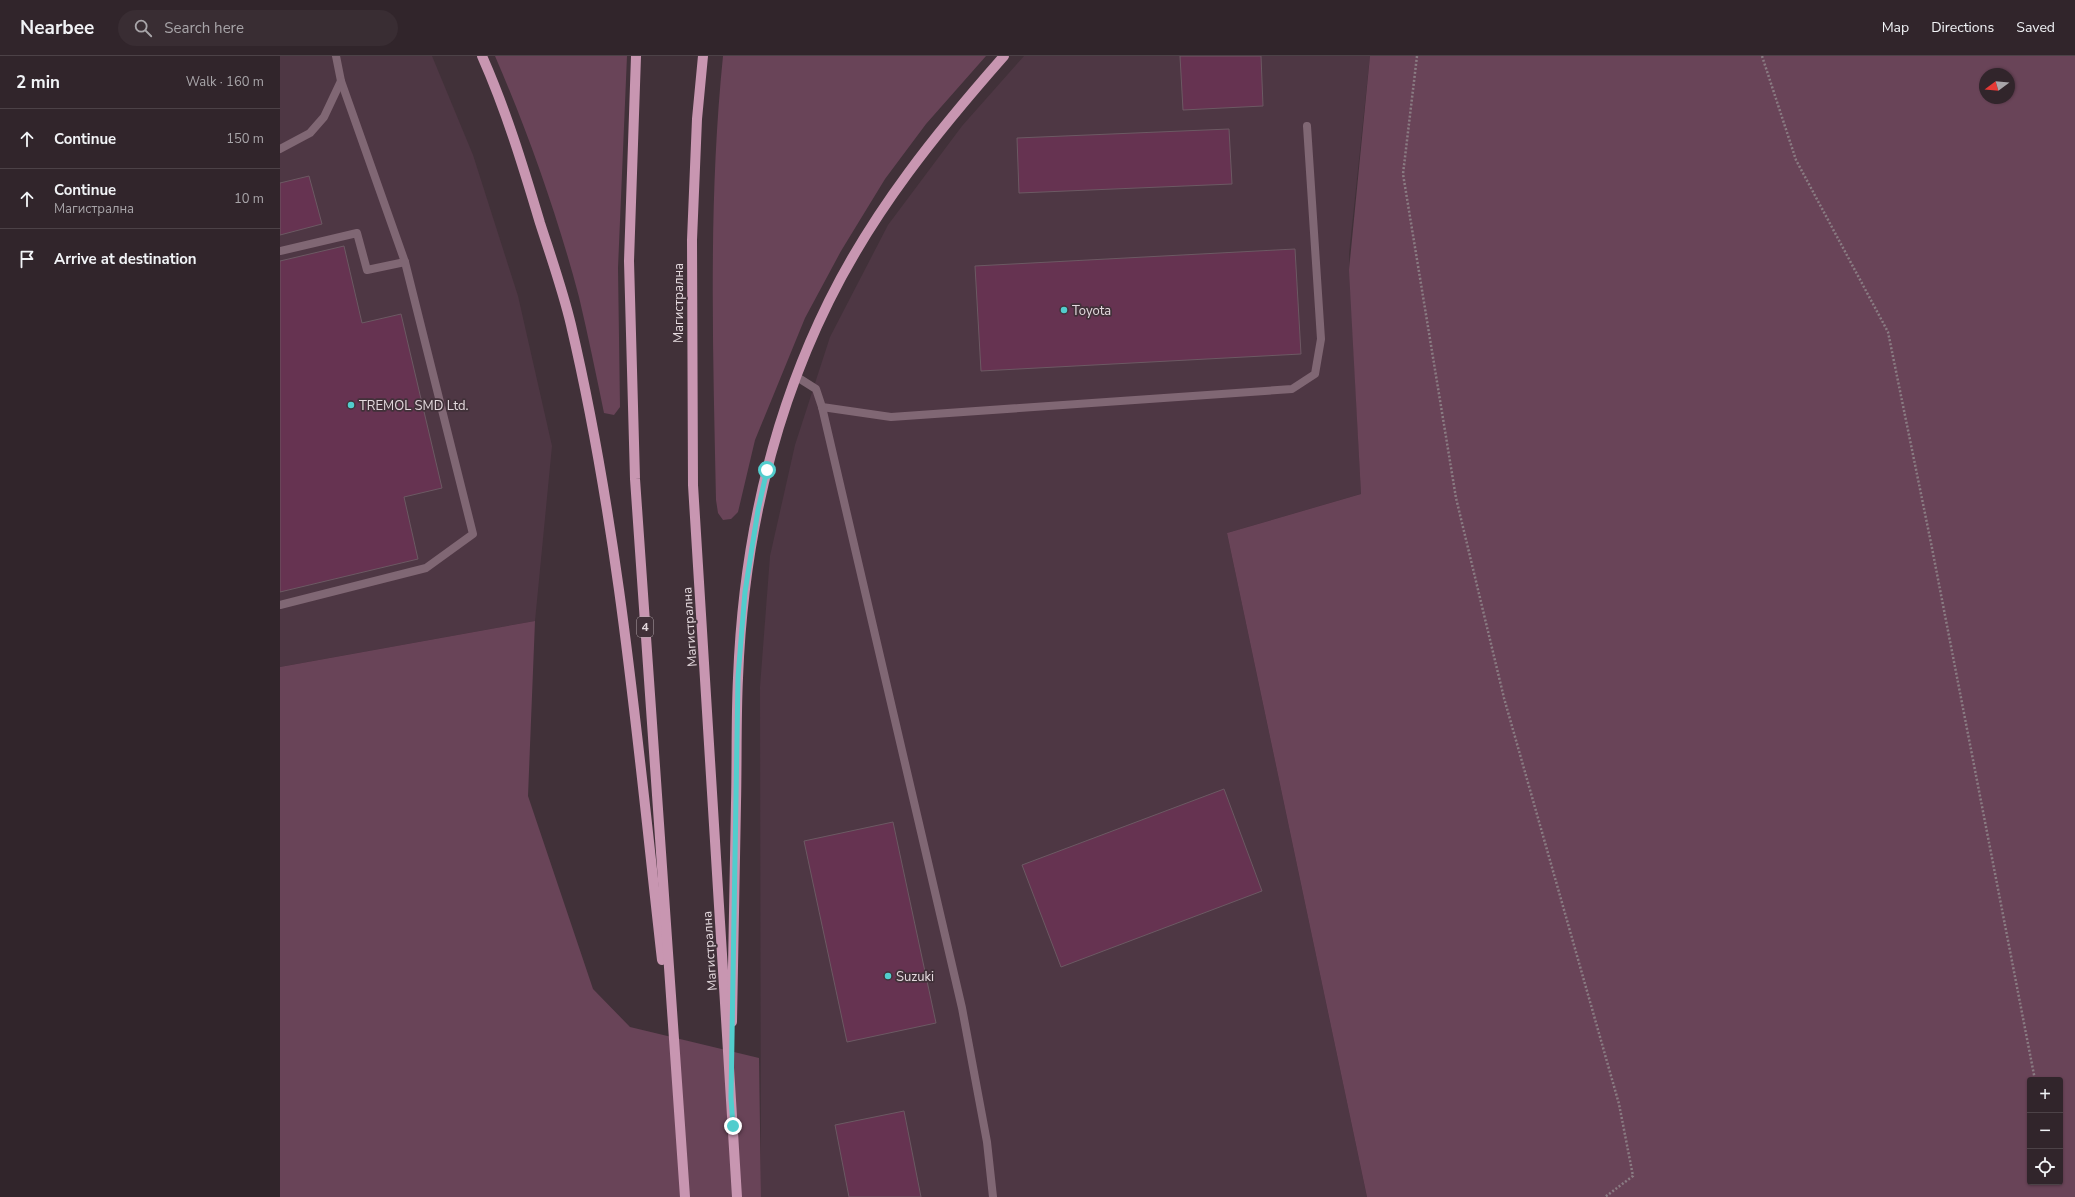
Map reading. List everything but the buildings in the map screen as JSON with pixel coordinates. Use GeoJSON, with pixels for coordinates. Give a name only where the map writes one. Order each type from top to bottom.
{"type":"FeatureCollection","features":[{"type":"Feature","properties":{"kind":"main road"},"geometry":{"type":"LineString","coordinates":[[482,56],[509,123],[571,323],[597,446],[610,519],[620,596],[679,1103]]}},
{"type":"Feature","properties":{"kind":"main road","name":"4"},"geometry":{"type":"LineString","coordinates":[[636,56],[629,261],[635,479],[685,1197]]}},
{"type":"Feature","properties":{"kind":"main road","name":"Магистрална"},"geometry":{"type":"LineString","coordinates":[[703,56],[697,119],[692,240],[693,485],[736,1197]]}},
{"type":"Feature","properties":{"kind":"main road"},"geometry":{"type":"LineString","coordinates":[[731,1098],[738,677],[742,628],[758,510],[770,456],[797,377],[828,302],[870,226],[925,148],[1004,56]]}},
{"type":"Feature","properties":{"kind":"street"},"geometry":{"type":"LineString","coordinates":[[280,605],[426,568],[473,534],[405,262],[341,81],[336,56]]}},
{"type":"Feature","properties":{"kind":"street"},"geometry":{"type":"LineString","coordinates":[[280,149],[310,133],[320,122],[332,103],[341,81]]}},
{"type":"Feature","properties":{"kind":"street"},"geometry":{"type":"LineString","coordinates":[[822,407],[891,417],[1292,389],[1315,374],[1321,340],[1307,126]]}},
{"type":"Feature","properties":{"kind":"street"},"geometry":{"type":"LineString","coordinates":[[280,251],[357,233],[367,270],[405,262]]}},
{"type":"Feature","properties":{"kind":"street"},"geometry":{"type":"LineString","coordinates":[[797,377],[816,388],[822,407],[962,1008],[987,1142],[993,1197]]}},
{"type":"Feature","properties":{"kind":"path"},"geometry":{"type":"LineString","coordinates":[[1417,56],[1403,174],[1456,498],[1504,698],[1619,1104],[1633,1176],[1606,1197]]}},
{"type":"Feature","properties":{"kind":"path"},"geometry":{"type":"LineString","coordinates":[[1762,56],[1796,160],[1888,332],[1931,543],[2034,1077]]}},
{"type":"Feature","properties":{"kind":"shaded area"},"geometry":{"type":"Polygon","coordinates":[[[280,56],[432,56],[473,155],[518,296],[552,446],[535,621],[280,667],[280,56]]]}},
{"type":"Feature","properties":{"kind":"shaded area"},"geometry":{"type":"Polygon","coordinates":[[[495,56],[627,56],[618,268],[620,407],[614,415],[604,413],[579,297],[562,236],[531,145],[495,56]]]}},
{"type":"Feature","properties":{"kind":"shaded area"},"geometry":{"type":"Polygon","coordinates":[[[723,56],[986,56],[926,124],[885,179],[841,251],[805,318],[755,440],[738,512],[731,519],[723,520],[718,513],[716,500],[713,222],[718,111],[723,56]]]}},
{"type":"Feature","properties":{"kind":"shaded area"},"geometry":{"type":"Polygon","coordinates":[[[1024,56],[1370,56],[1349,254],[1361,494],[1227,533],[1367,1197],[761,1197],[760,687],[770,556],[795,445],[830,337],[888,225],[962,126],[1024,56]]]}},
{"type":"Feature","properties":{"kind":"shaded area"},"geometry":{"type":"Polygon","coordinates":[[[1370,56],[2075,56],[2075,1197],[1367,1197],[1227,533],[1361,494],[1349,270],[1370,56]]]}},
{"type":"Feature","properties":{"kind":"shaded area"},"geometry":{"type":"Polygon","coordinates":[[[535,621],[528,796],[593,989],[630,1027],[759,1058],[761,1197],[280,1197],[280,667],[535,621]]]}},
{"type":"Feature","properties":{"kind":"place","name":"Toyota"},"geometry":{"type":"Point","coordinates":[1064,310]}},
{"type":"Feature","properties":{"kind":"place","name":"TREMOL SMD Ltd."},"geometry":{"type":"Point","coordinates":[351,405]}},
{"type":"Feature","properties":{"kind":"place","name":"Suzuki"},"geometry":{"type":"Point","coordinates":[888,976]}},
{"type":"Feature","properties":{"kind":"route"},"geometry":{"type":"LineString","coordinates":[[733,1126],[731,1098],[738,677],[745,592],[758,510],[767,470]]}}]}
